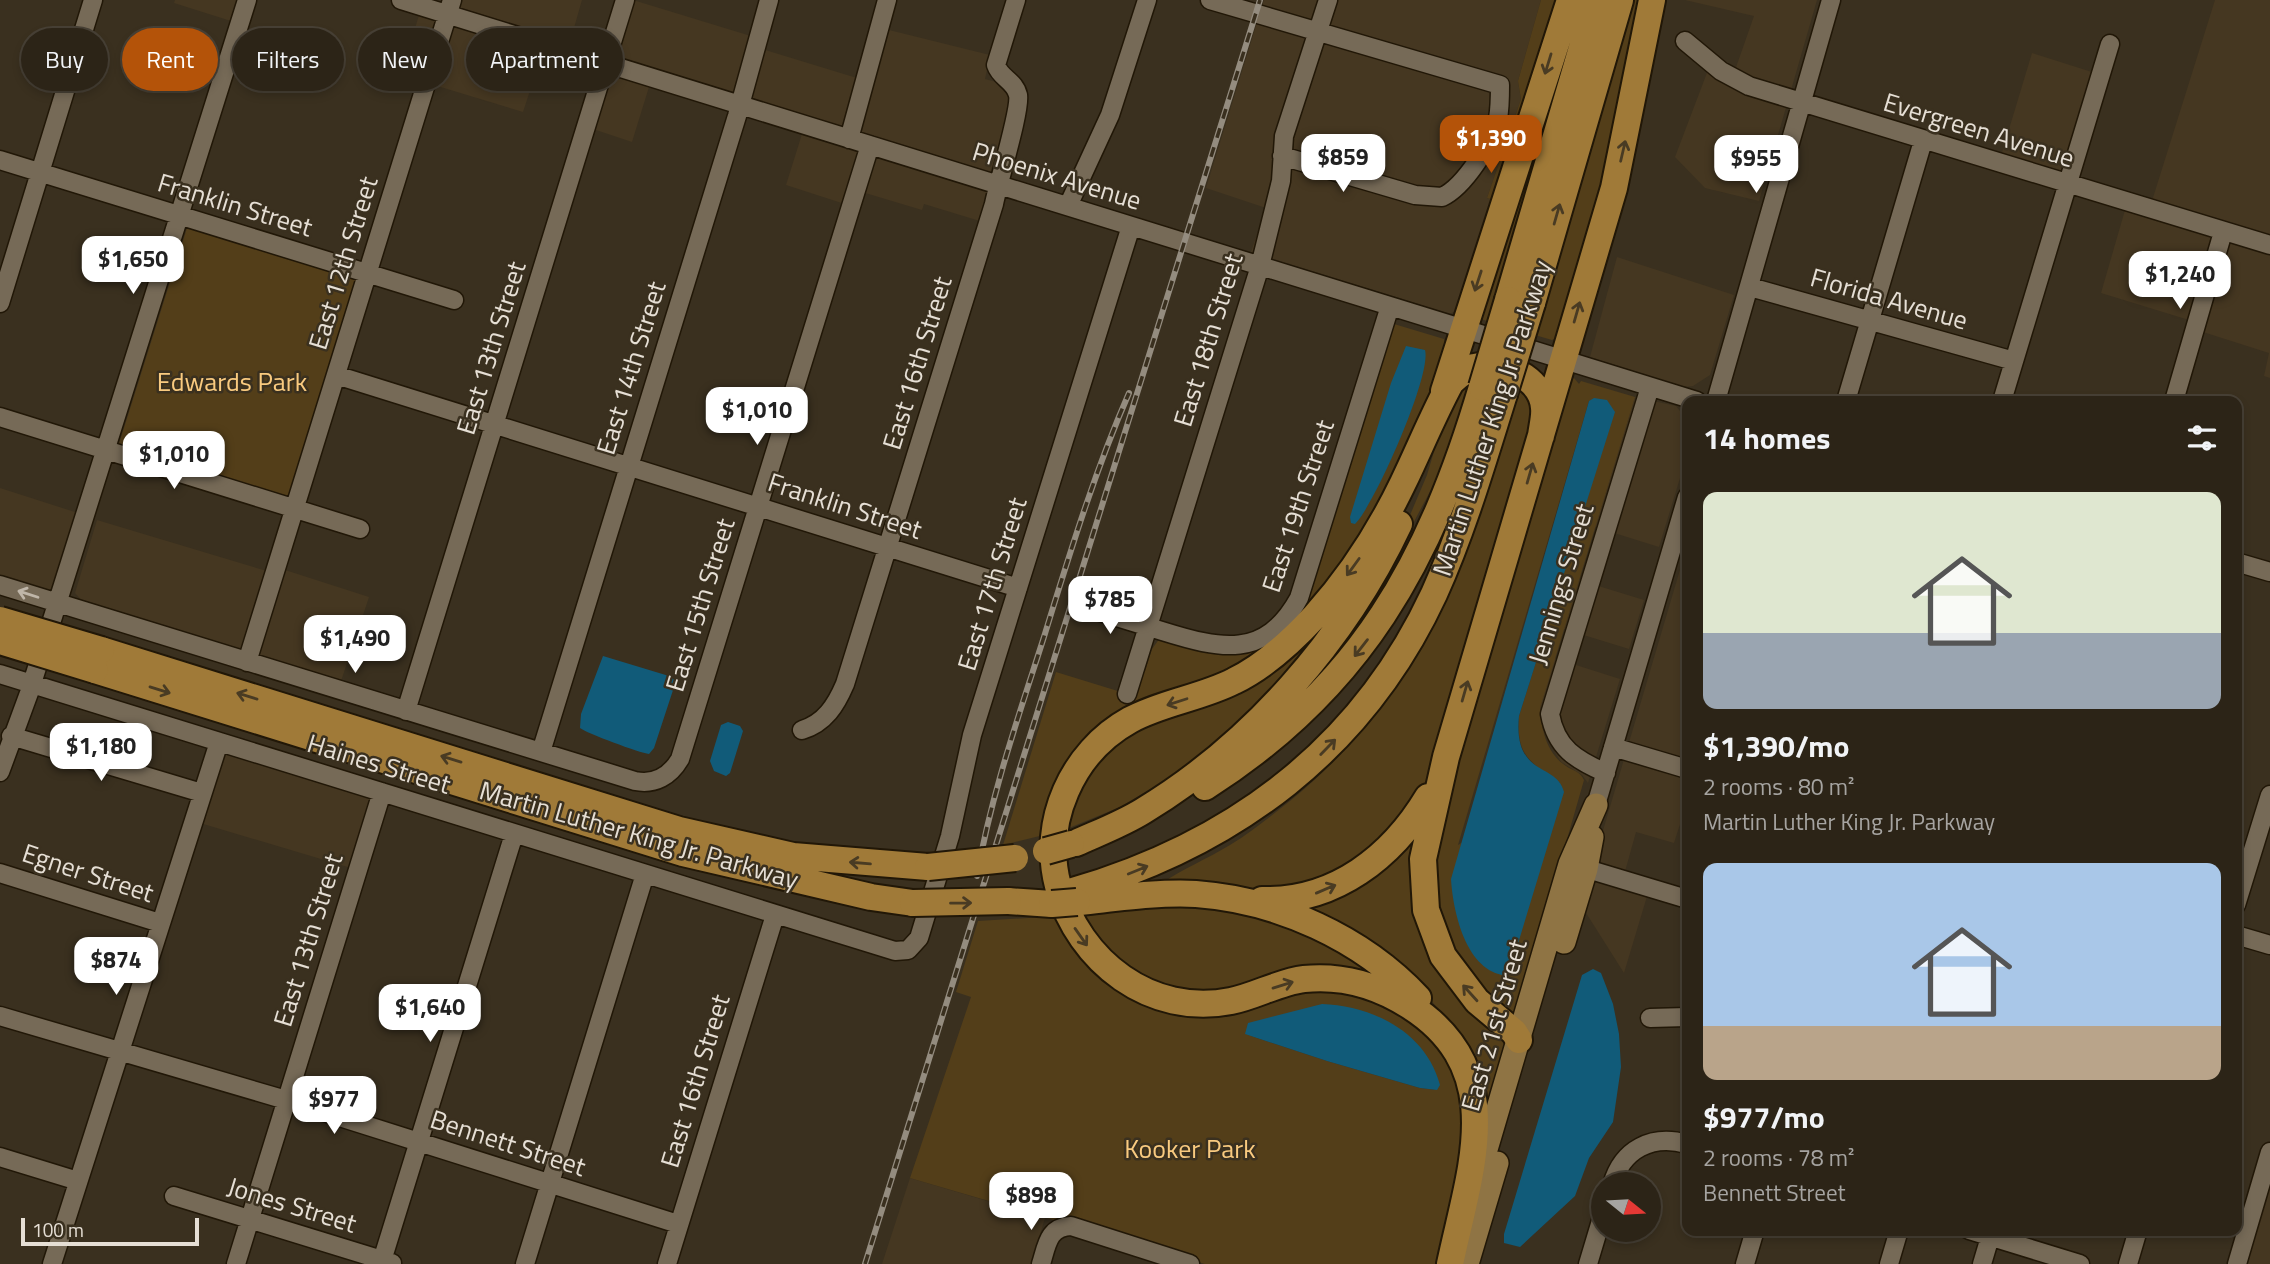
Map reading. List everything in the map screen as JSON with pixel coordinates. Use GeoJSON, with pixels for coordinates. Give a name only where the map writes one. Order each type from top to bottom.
{"type":"FeatureCollection","features":[{"type":"Feature","properties":{"kind":"highway"},"geometry":{"type":"LineString","coordinates":[[1064,846],[1141,813],[1192,778],[1249,730],[1307,666],[1346,614],[1390,543],[1408,502],[1570,0]]}},
{"type":"Feature","properties":{"kind":"highway","name":"Martin Luther King Jr. Parkway"},"geometry":{"type":"LineString","coordinates":[[1520,302],[1596,0]]}},
{"type":"Feature","properties":{"kind":"highway","name":"Martin Luther King Jr. Parkway"},"geometry":{"type":"LineString","coordinates":[[0,620],[98,660],[683,853],[849,893],[913,903],[1063,898],[1135,872],[1231,824],[1284,788],[1349,725],[1388,674],[1434,594],[1459,534],[1493,391],[1620,0]]}},
{"type":"Feature","properties":{"kind":"highway"},"geometry":{"type":"LineString","coordinates":[[1518,1040],[1514,1032],[1477,1001],[1443,956],[1426,910],[1423,859],[1446,757],[1621,159],[1652,0]]}},
{"type":"Feature","properties":{"kind":"highway"},"geometry":{"type":"LineString","coordinates":[[1444,1033],[1401,1000],[1377,987],[1328,978],[1303,979],[1231,1001],[1185,1004],[1131,985],[1108,969],[1070,920],[1056,876],[1052,841],[1072,777],[1105,737],[1142,715],[1237,680],[1270,658],[1313,618],[1377,533],[1451,382],[1473,367],[1502,366],[1517,373],[1538,390],[1544,408],[1541,436]]}},
{"type":"Feature","properties":{"kind":"highway","name":"Martin Luther King Jr. Parkway"},"geometry":{"type":"LineString","coordinates":[[0,641],[98,660],[679,830],[793,856],[928,867],[1015,858],[1064,846],[1160,812],[1234,768],[1302,712],[1346,667],[1385,614],[1423,545],[1493,391]]}},
{"type":"Feature","properties":{"kind":"highway"},"geometry":{"type":"LineString","coordinates":[[1235,900],[1295,899],[1318,893],[1382,857],[1416,817],[1446,757]]}},
{"type":"Feature","properties":{"kind":"highway"},"geometry":{"type":"LineString","coordinates":[[1063,898],[1199,894],[1235,900],[1291,915],[1364,951],[1406,986],[1460,1055],[1471,1081],[1477,1112],[1476,1141],[1452,1264]]}},
{"type":"Feature","properties":{"kind":"main road","name":"East 21st Street"},"geometry":{"type":"LineString","coordinates":[[1468,1264],[1525,1068],[1596,805]]}},
{"type":"Feature","properties":{"kind":"main road","name":"East 21st Street"},"geometry":{"type":"LineString","coordinates":[[1452,1264],[1518,1040],[1578,866]]}},
{"type":"Feature","properties":{"kind":"street"},"geometry":{"type":"LineString","coordinates":[[0,303],[93,0]]}},
{"type":"Feature","properties":{"kind":"street"},"geometry":{"type":"LineString","coordinates":[[0,772],[32,684],[247,0]]}},
{"type":"Feature","properties":{"kind":"street","name":"Phoenix Avenue"},"geometry":{"type":"LineString","coordinates":[[401,0],[450,7],[508,28]]}},
{"type":"Feature","properties":{"kind":"street","name":"East 13th Street"},"geometry":{"type":"LineString","coordinates":[[617,28],[625,0]]}},
{"type":"Feature","properties":{"kind":"street","name":"East 14th Street"},"geometry":{"type":"LineString","coordinates":[[541,752],[769,0]]}},
{"type":"Feature","properties":{"kind":"street"},"geometry":{"type":"LineString","coordinates":[[849,139],[887,0]]}},
{"type":"Feature","properties":{"kind":"street","name":"East 16th Street"},"geometry":{"type":"LineString","coordinates":[[802,730],[820,722],[840,696],[888,547],[997,184],[1019,106],[1015,88],[999,72],[996,65],[1016,0]]}},
{"type":"Feature","properties":{"kind":"street"},"geometry":{"type":"LineString","coordinates":[[1068,206],[1110,115],[1147,0]]}},
{"type":"Feature","properties":{"kind":"street"},"geometry":{"type":"LineString","coordinates":[[1210,0],[1500,85],[1498,119],[1475,165],[1452,192],[1442,197],[1415,195],[1282,156]]}},
{"type":"Feature","properties":{"kind":"street","name":"East 18th Street"},"geometry":{"type":"LineString","coordinates":[[1127,694],[1260,266],[1281,181],[1284,136],[1328,0]]}},
{"type":"Feature","properties":{"kind":"street"},"geometry":{"type":"LineString","coordinates":[[1717,396],[1831,0]]}},
{"type":"Feature","properties":{"kind":"street","name":"East 12th Street"},"geometry":{"type":"LineString","coordinates":[[247,662],[450,7]]}},
{"type":"Feature","properties":{"kind":"street","name":"Evergreen Avenue"},"geometry":{"type":"LineString","coordinates":[[1685,41],[1735,80],[1923,141],[2270,245]]}},
{"type":"Feature","properties":{"kind":"street"},"geometry":{"type":"LineString","coordinates":[[2004,396],[2110,44]]}},
{"type":"Feature","properties":{"kind":"street","name":"Phoenix Avenue"},"geometry":{"type":"LineString","coordinates":[[623,68],[1682,397]]}},
{"type":"Feature","properties":{"kind":"street","name":"East 13th Street"},"geometry":{"type":"LineString","coordinates":[[407,711],[597,91]]}},
{"type":"Feature","properties":{"kind":"street"},"geometry":{"type":"LineString","coordinates":[[1847,396],[1923,141]]}},
{"type":"Feature","properties":{"kind":"street","name":"East 15th Street"},"geometry":{"type":"LineString","coordinates":[[541,752],[644,783],[670,774],[680,759],[870,145]]}},
{"type":"Feature","properties":{"kind":"street","name":"Franklin Street"},"geometry":{"type":"LineString","coordinates":[[0,160],[454,300]]}},
{"type":"Feature","properties":{"kind":"street","name":"East 17th Street"},"geometry":{"type":"LineString","coordinates":[[902,952],[914,947],[919,938],[950,836],[972,736],[1131,226]]}},
{"type":"Feature","properties":{"kind":"street"},"geometry":{"type":"LineString","coordinates":[[2175,396],[2223,232]]}},
{"type":"Feature","properties":{"kind":"street","name":"Florida Avenue"},"geometry":{"type":"LineString","coordinates":[[1750,287],[1869,323],[2014,361]]}},
{"type":"Feature","properties":{"kind":"street","name":"East 19th Street"},"geometry":{"type":"LineString","coordinates":[[1148,627],[1209,645],[1234,646],[1266,636],[1288,616],[1299,598],[1390,306]]}},
{"type":"Feature","properties":{"kind":"street","name":"Franklin Street"},"geometry":{"type":"LineString","coordinates":[[336,375],[1018,588]]}},
{"type":"Feature","properties":{"kind":"street","name":"Jennings Street"},"geometry":{"type":"LineString","coordinates":[[1606,774],[1570,755],[1553,729],[1550,714],[1650,387]]}},
{"type":"Feature","properties":{"kind":"street"},"geometry":{"type":"LineString","coordinates":[[0,417],[360,529]]}},
{"type":"Feature","properties":{"kind":"street","name":"East 21st Street"},"geometry":{"type":"LineString","coordinates":[[1596,805],[1682,514]]}},
{"type":"Feature","properties":{"kind":"street"},"geometry":{"type":"LineString","coordinates":[[2242,564],[2270,572]]}},
{"type":"Feature","properties":{"kind":"street"},"geometry":{"type":"LineString","coordinates":[[0,585],[541,752]]}},
{"type":"Feature","properties":{"kind":"street"},"geometry":{"type":"LineString","coordinates":[[1084,607],[1148,627]]}},
{"type":"Feature","properties":{"kind":"street","name":"Haines Street"},"geometry":{"type":"LineString","coordinates":[[0,674],[902,952]]}},
{"type":"Feature","properties":{"kind":"street"},"geometry":{"type":"LineString","coordinates":[[11,736],[202,793]]}},
{"type":"Feature","properties":{"kind":"street"},"geometry":{"type":"LineString","coordinates":[[52,1264],[219,742]]}},
{"type":"Feature","properties":{"kind":"street"},"geometry":{"type":"LineString","coordinates":[[1613,747],[1682,768]]}},
{"type":"Feature","properties":{"kind":"street","name":"East 13th Street"},"geometry":{"type":"LineString","coordinates":[[236,1264],[382,792]]}},
{"type":"Feature","properties":{"kind":"street"},"geometry":{"type":"LineString","coordinates":[[2242,886],[2270,795]]}},
{"type":"Feature","properties":{"kind":"street"},"geometry":{"type":"LineString","coordinates":[[386,1263],[419,1142],[514,834]]}},
{"type":"Feature","properties":{"kind":"street"},"geometry":{"type":"LineString","coordinates":[[1578,866],[1682,897]]}},
{"type":"Feature","properties":{"kind":"street","name":"Egner Street"},"geometry":{"type":"LineString","coordinates":[[0,873],[160,923]]}},
{"type":"Feature","properties":{"kind":"street"},"geometry":{"type":"LineString","coordinates":[[525,1264],[645,874]]}},
{"type":"Feature","properties":{"kind":"street","name":"East 16th Street"},"geometry":{"type":"LineString","coordinates":[[667,1264],[775,915]]}},
{"type":"Feature","properties":{"kind":"street"},"geometry":{"type":"LineString","coordinates":[[2242,937],[2270,945]]}},
{"type":"Feature","properties":{"kind":"street","name":"Bennett Street"},"geometry":{"type":"LineString","coordinates":[[0,1016],[286,1100],[678,1224]]}},
{"type":"Feature","properties":{"kind":"street"},"geometry":{"type":"LineString","coordinates":[[1650,1018],[1682,1017]]}},
{"type":"Feature","properties":{"kind":"street"},"geometry":{"type":"LineString","coordinates":[[1518,1040],[1525,1068]]}},
{"type":"Feature","properties":{"kind":"street"},"geometry":{"type":"LineString","coordinates":[[1617,1172],[1625,1157],[1650,1142],[1664,1139],[1682,1143]]}},
{"type":"Feature","properties":{"kind":"street"},"geometry":{"type":"LineString","coordinates":[[2237,1264],[2270,1152]]}},
{"type":"Feature","properties":{"kind":"street"},"geometry":{"type":"LineString","coordinates":[[0,1157],[78,1181]]}},
{"type":"Feature","properties":{"kind":"street","name":"Jones Street"},"geometry":{"type":"LineString","coordinates":[[174,1196],[386,1263]]}},
{"type":"Feature","properties":{"kind":"street"},"geometry":{"type":"LineString","coordinates":[[1041,1264],[1051,1233],[1059,1226],[1071,1226],[1185,1263]]}},
{"type":"Feature","properties":{"kind":"street"},"geometry":{"type":"LineString","coordinates":[[1745,1264],[1753,1236]]}},
{"type":"Feature","properties":{"kind":"street"},"geometry":{"type":"LineString","coordinates":[[1889,1264],[1897,1236]]}},
{"type":"Feature","properties":{"kind":"street"},"geometry":{"type":"LineString","coordinates":[[1987,1236],[2080,1264]]}},
{"type":"Feature","properties":{"kind":"street"},"geometry":{"type":"LineString","coordinates":[[2128,1264],[2136,1236]]}},
{"type":"Feature","properties":{"kind":"street"},"geometry":{"type":"LineString","coordinates":[[1982,1264],[1990,1237]]}},
{"type":"Feature","properties":{"kind":"street"},"geometry":{"type":"LineString","coordinates":[[1588,1264],[1595,1242]]}},
{"type":"Feature","properties":{"kind":"shaded area"},"geometry":{"type":"Polygon","coordinates":[[[175,0],[238,0],[231,21],[174,3],[175,0]]]}},
{"type":"Feature","properties":{"kind":"shaded area"},"geometry":{"type":"Polygon","coordinates":[[[459,0],[582,0],[574,28],[525,28],[458,7],[459,0]]]}},
{"type":"Feature","properties":{"kind":"shaded area"},"geometry":{"type":"Polygon","coordinates":[[[633,0],[764,40],[762,49],[870,82],[885,29],[990,55],[985,79],[1000,83],[1010,91],[1012,105],[990,173],[906,146],[868,139],[806,115],[623,58],[623,31],[633,0]]]}},
{"type":"Feature","properties":{"kind":"shaded area"},"geometry":{"type":"Polygon","coordinates":[[[1264,0],[1541,0],[1518,81],[1521,99],[1487,198],[1498,201],[1462,307],[1450,314],[1251,252],[1266,208],[1206,188],[1264,0]]]}},
{"type":"Feature","properties":{"kind":"shaded area"},"geometry":{"type":"Polygon","coordinates":[[[1685,0],[1817,0],[1759,201],[1705,188],[1675,157],[1713,57],[1734,73],[1754,16],[1685,0]]]}},
{"type":"Feature","properties":{"kind":"shaded area"},"geometry":{"type":"Polygon","coordinates":[[[2215,0],[2270,0],[2270,238],[2151,204],[2215,0]]]}},
{"type":"Feature","properties":{"kind":"shaded area"},"geometry":{"type":"Polygon","coordinates":[[[419,15],[466,30],[466,91],[530,91],[523,112],[452,90],[452,28],[415,28],[419,15]]]}},
{"type":"Feature","properties":{"kind":"shaded area"},"geometry":{"type":"Polygon","coordinates":[[[2032,53],[2095,73],[2063,178],[2000,159],[2032,53]]]}},
{"type":"Feature","properties":{"kind":"shaded area"},"geometry":{"type":"Polygon","coordinates":[[[623,79],[649,87],[632,142],[593,129],[605,91],[623,91],[623,79]]]}},
{"type":"Feature","properties":{"kind":"shaded area"},"geometry":{"type":"Polygon","coordinates":[[[802,134],[991,193],[983,222],[924,204],[922,210],[862,192],[857,208],[786,185],[802,134]]]}},
{"type":"Feature","properties":{"kind":"shaded area"},"geometry":{"type":"Polygon","coordinates":[[[2125,210],[2270,253],[2270,378],[2264,376],[2269,353],[2200,331],[2202,324],[2101,293],[2125,210]]]}},
{"type":"Feature","properties":{"kind":"shaded area"},"geometry":{"type":"Polygon","coordinates":[[[1617,257],[1734,295],[1710,375],[1693,386],[1684,387],[1590,357],[1617,257]]]}},
{"type":"Feature","properties":{"kind":"shaded area"},"geometry":{"type":"Polygon","coordinates":[[[1635,397],[1676,406],[1682,414],[1682,471],[1659,547],[1595,527],[1635,397]]]}},
{"type":"Feature","properties":{"kind":"shaded area"},"geometry":{"type":"Polygon","coordinates":[[[0,488],[78,513],[52,590],[44,592],[0,578],[0,488]]]}},
{"type":"Feature","properties":{"kind":"shaded area"},"geometry":{"type":"Polygon","coordinates":[[[97,520],[280,575],[282,569],[369,597],[340,684],[85,604],[75,593],[97,520]]]}},
{"type":"Feature","properties":{"kind":"shaded area"},"geometry":{"type":"Polygon","coordinates":[[[1682,563],[1682,818],[1674,843],[1636,832],[1621,886],[1648,893],[1624,973],[1581,905],[1682,563]]]}},
{"type":"Feature","properties":{"kind":"shaded area"},"geometry":{"type":"Polygon","coordinates":[[[1579,580],[1644,600],[1629,649],[1564,629],[1579,580]]]}},
{"type":"Feature","properties":{"kind":"shaded area"},"geometry":{"type":"Polygon","coordinates":[[[1554,658],[1620,679],[1588,783],[1582,775],[1561,762],[1543,732],[1540,708],[1554,658]]]}},
{"type":"Feature","properties":{"kind":"shaded area"},"geometry":{"type":"Polygon","coordinates":[[[223,750],[374,797],[351,868],[200,823],[223,750]]]}},
{"type":"Feature","properties":{"kind":"shaded area"},"geometry":{"type":"Polygon","coordinates":[[[910,1178],[1045,1218],[1031,1264],[882,1264],[910,1178]]]}},
{"type":"Feature","properties":{"kind":"shaded area"},"geometry":{"type":"Polygon","coordinates":[[[2270,1181],[2270,1264],[2245,1264],[2270,1181]]]}},
{"type":"Feature","properties":{"kind":"green space"},"geometry":{"type":"Polygon","coordinates":[[[1541,0],[1560,0],[1498,201],[1487,198],[1521,99],[1518,81],[1541,0]]]}},
{"type":"Feature","properties":{"kind":"green space"},"geometry":{"type":"Polygon","coordinates":[[[1587,0],[1490,322],[1478,318],[1536,131],[1587,0]]]}},
{"type":"Feature","properties":{"kind":"green space"},"geometry":{"type":"Polygon","coordinates":[[[1635,0],[1646,0],[1625,116],[1558,337],[1552,340],[1535,335],[1635,0]]]}},
{"type":"Feature","properties":{"kind":"green space","name":"Edwards Park"},"geometry":{"type":"Polygon","coordinates":[[[187,228],[357,279],[290,499],[118,447],[187,228]]]}},
{"type":"Feature","properties":{"kind":"green space"},"geometry":{"type":"Polygon","coordinates":[[[1394,324],[1444,339],[1447,355],[1442,354],[1422,417],[1399,471],[1330,588],[1241,672],[1125,716],[1048,834],[1003,845],[1056,672],[1134,696],[1142,670],[1145,671],[1152,649],[1160,638],[1222,652],[1247,647],[1283,631],[1394,324]]]}},
{"type":"Feature","properties":{"kind":"green space"},"geometry":{"type":"Polygon","coordinates":[[[1475,375],[1435,482],[1380,586],[1427,475],[1450,398],[1475,375]]]}},
{"type":"Feature","properties":{"kind":"green space"},"geometry":{"type":"Polygon","coordinates":[[[1574,378],[1579,384],[1581,381],[1635,397],[1540,708],[1544,732],[1554,755],[1584,780],[1514,1024],[1446,948],[1430,856],[1567,381],[1574,378]],[[1589,401],[1458,845],[1560,783],[1527,757],[1520,740],[1519,716],[1614,412],[1589,401]]]}},
{"type":"Feature","properties":{"kind":"green space"},"geometry":{"type":"Polygon","coordinates":[[[1521,385],[1528,392],[1535,421],[1427,788],[1372,857],[1278,894],[1161,884],[1238,840],[1290,801],[1338,757],[1378,711],[1411,662],[1462,559],[1521,385]]]}},
{"type":"Feature","properties":{"kind":"green space"},"geometry":{"type":"Polygon","coordinates":[[[1375,551],[1285,681],[1196,762],[1120,807],[1069,828],[1073,807],[1084,785],[1079,782],[1115,737],[1204,701],[1375,551]]]}},
{"type":"Feature","properties":{"kind":"green space"},"geometry":{"type":"Polygon","coordinates":[[[1416,828],[1419,891],[1510,1040],[1489,1109],[1452,1026],[1421,988],[1300,903],[1416,828]]]}},
{"type":"Feature","properties":{"kind":"green space"},"geometry":{"type":"Polygon","coordinates":[[[1198,903],[1278,915],[1394,980],[1178,994],[1112,961],[1080,914],[1198,903]]]}},
{"type":"Feature","properties":{"kind":"green space","name":"Kooker Park"},"geometry":{"type":"Polygon","coordinates":[[[1061,916],[1152,998],[1318,985],[1399,1003],[1459,1067],[1465,1136],[1439,1264],[1205,1264],[910,1178],[971,997],[956,992],[978,921],[1061,916]],[[1245,1034],[1327,1061],[1420,1088],[1437,1090],[1245,1034]]]}},
{"type":"Feature","properties":{"kind":"water"},"geometry":{"type":"Polygon","coordinates":[[[1406,346],[1425,350],[1420,385],[1400,440],[1375,493],[1355,524],[1351,523],[1350,517],[1391,383],[1406,346]]]}},
{"type":"Feature","properties":{"kind":"water"},"geometry":{"type":"Polygon","coordinates":[[[1594,398],[1607,400],[1615,412],[1519,716],[1519,736],[1523,750],[1529,759],[1560,783],[1564,792],[1510,970],[1502,975],[1489,970],[1470,950],[1458,921],[1451,879],[1589,401],[1594,398]]]}},
{"type":"Feature","properties":{"kind":"water"},"geometry":{"type":"Polygon","coordinates":[[[603,656],[669,676],[676,681],[654,748],[649,754],[580,728],[581,714],[603,656]]]}},
{"type":"Feature","properties":{"kind":"water"},"geometry":{"type":"Polygon","coordinates":[[[728,722],[740,726],[743,731],[730,773],[726,776],[714,771],[710,761],[721,725],[728,722]]]}},
{"type":"Feature","properties":{"kind":"water"},"geometry":{"type":"Polygon","coordinates":[[[1593,969],[1601,973],[1613,1004],[1619,1034],[1621,1067],[1613,1122],[1589,1158],[1575,1196],[1520,1247],[1504,1243],[1504,1234],[1582,975],[1593,969]]]}},
{"type":"Feature","properties":{"kind":"water"},"geometry":{"type":"Polygon","coordinates":[[[1322,1004],[1360,1010],[1395,1025],[1423,1050],[1440,1085],[1437,1090],[1420,1088],[1327,1061],[1245,1034],[1248,1023],[1322,1004]]]}},
{"type":"Feature","properties":{"kind":"railway"},"geometry":{"type":"LineString","coordinates":[[865,1264],[1260,0]]}},
{"type":"Feature","properties":{"kind":"railway"},"geometry":{"type":"LineString","coordinates":[[977,876],[997,786],[1015,728],[1083,515],[1129,393]]}}]}
